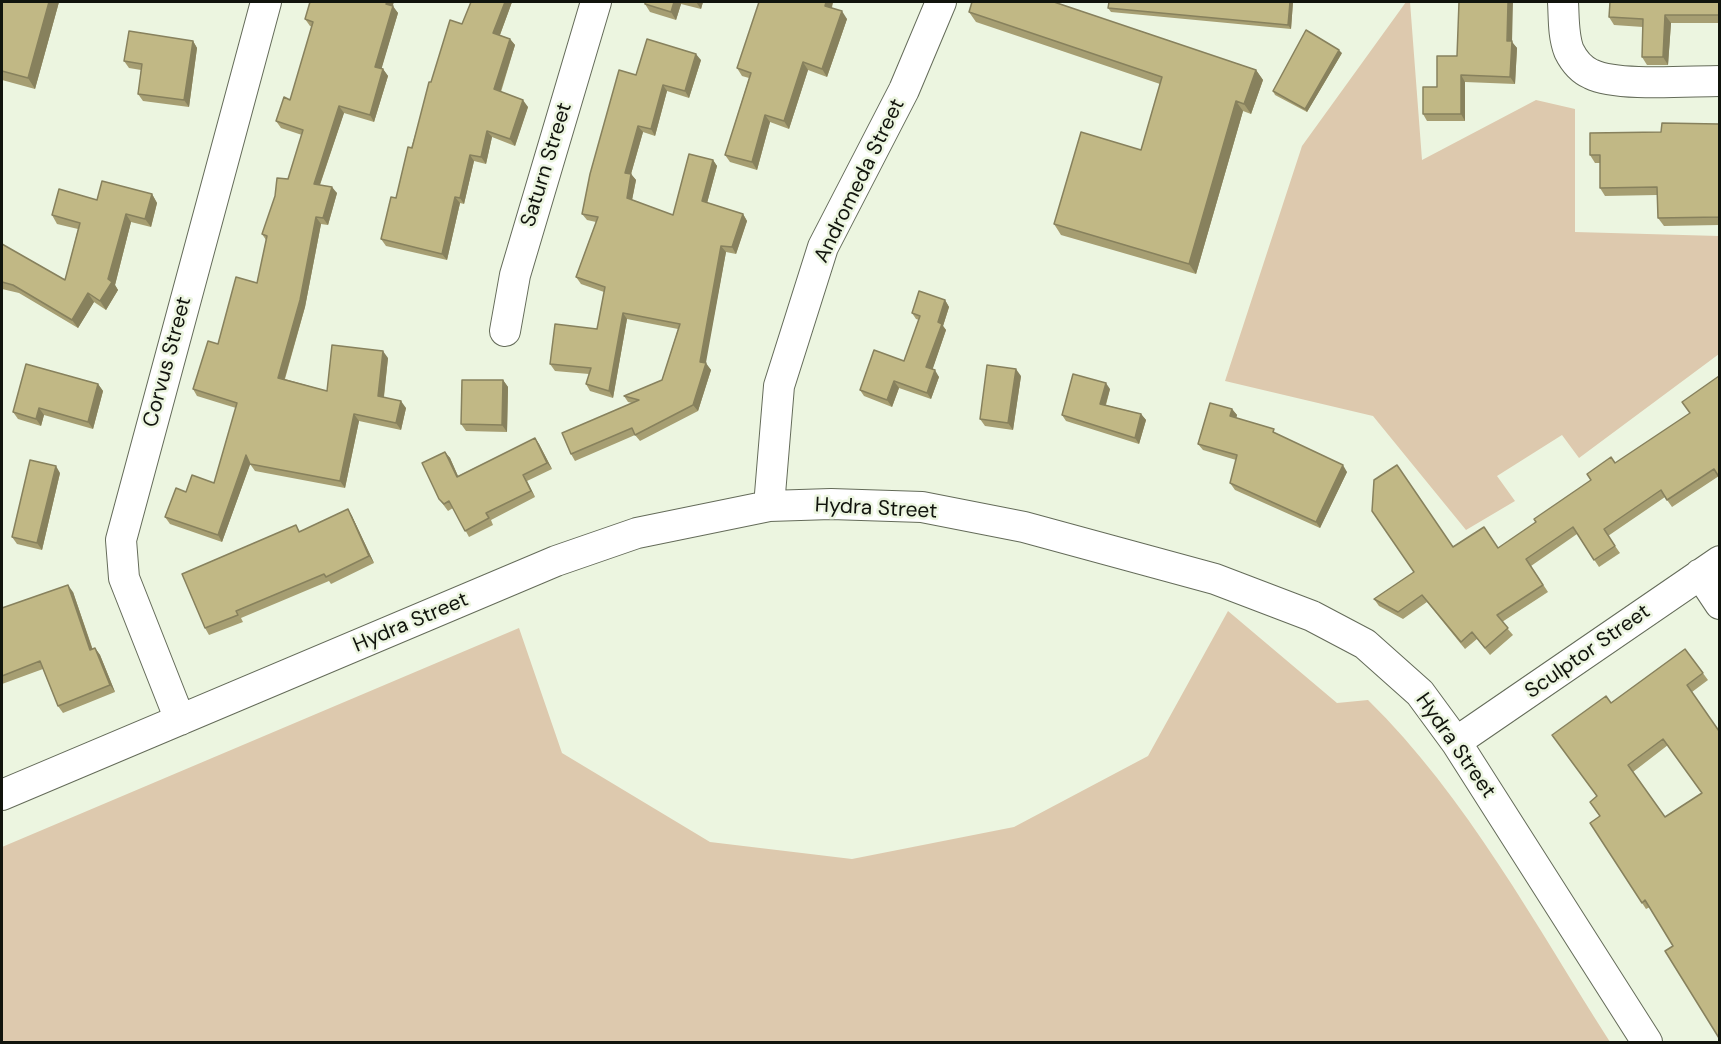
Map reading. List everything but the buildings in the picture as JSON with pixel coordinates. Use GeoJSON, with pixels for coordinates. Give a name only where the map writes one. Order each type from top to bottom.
{"type":"FeatureCollection","features":[{"type":"Feature","properties":{"kind":"street","name":"Corvus Street"},"geometry":{"type":"LineString","coordinates":[[180,720],[124,578],[121,540],[266,2]]}},
{"type":"Feature","properties":{"kind":"street","name":"Saturn Street"},"geometry":{"type":"LineString","coordinates":[[505,331],[514,275],[596,2]]}},
{"type":"Feature","properties":{"kind":"street","name":"Andromeda Street"},"geometry":{"type":"LineString","coordinates":[[769,506],[779,386],[823,247],[904,90],[941,2]]}},
{"type":"Feature","properties":{"kind":"street"},"geometry":{"type":"LineString","coordinates":[[1563,2],[1565,34],[1570,52],[1580,67],[1591,74],[1616,80],[1719,81]]}},
{"type":"Feature","properties":{"kind":"street","name":"Hydra Street"},"geometry":{"type":"LineString","coordinates":[[2,795],[556,561],[637,533],[769,506],[922,507],[1023,527],[1235,586],[1312,616],[1365,644],[1420,693],[1456,742],[1647,1042]]}},
{"type":"Feature","properties":{"kind":"street"},"geometry":{"type":"LineString","coordinates":[[1710,568],[1719,604]]}},
{"type":"Feature","properties":{"kind":"street","name":"Sculptor Street"},"geometry":{"type":"LineString","coordinates":[[1456,742],[1710,568]]}},
{"type":"Feature","properties":{"kind":"shaded area"},"geometry":{"type":"Polygon","coordinates":[[[1406,2],[1410,2],[1422,160],[1536,100],[1575,109],[1575,232],[1719,236],[1719,354],[1579,458],[1562,435],[1497,476],[1515,501],[1466,530],[1373,416],[1225,381],[1302,146],[1406,2]]]}},
{"type":"Feature","properties":{"kind":"shaded area"},"geometry":{"type":"Polygon","coordinates":[[[1228,611],[1337,703],[1368,700],[1404,738],[1469,820],[1610,1042],[2,1042],[2,847],[519,628],[562,753],[710,842],[852,859],[1014,827],[1148,756],[1228,611]]]}}]}
